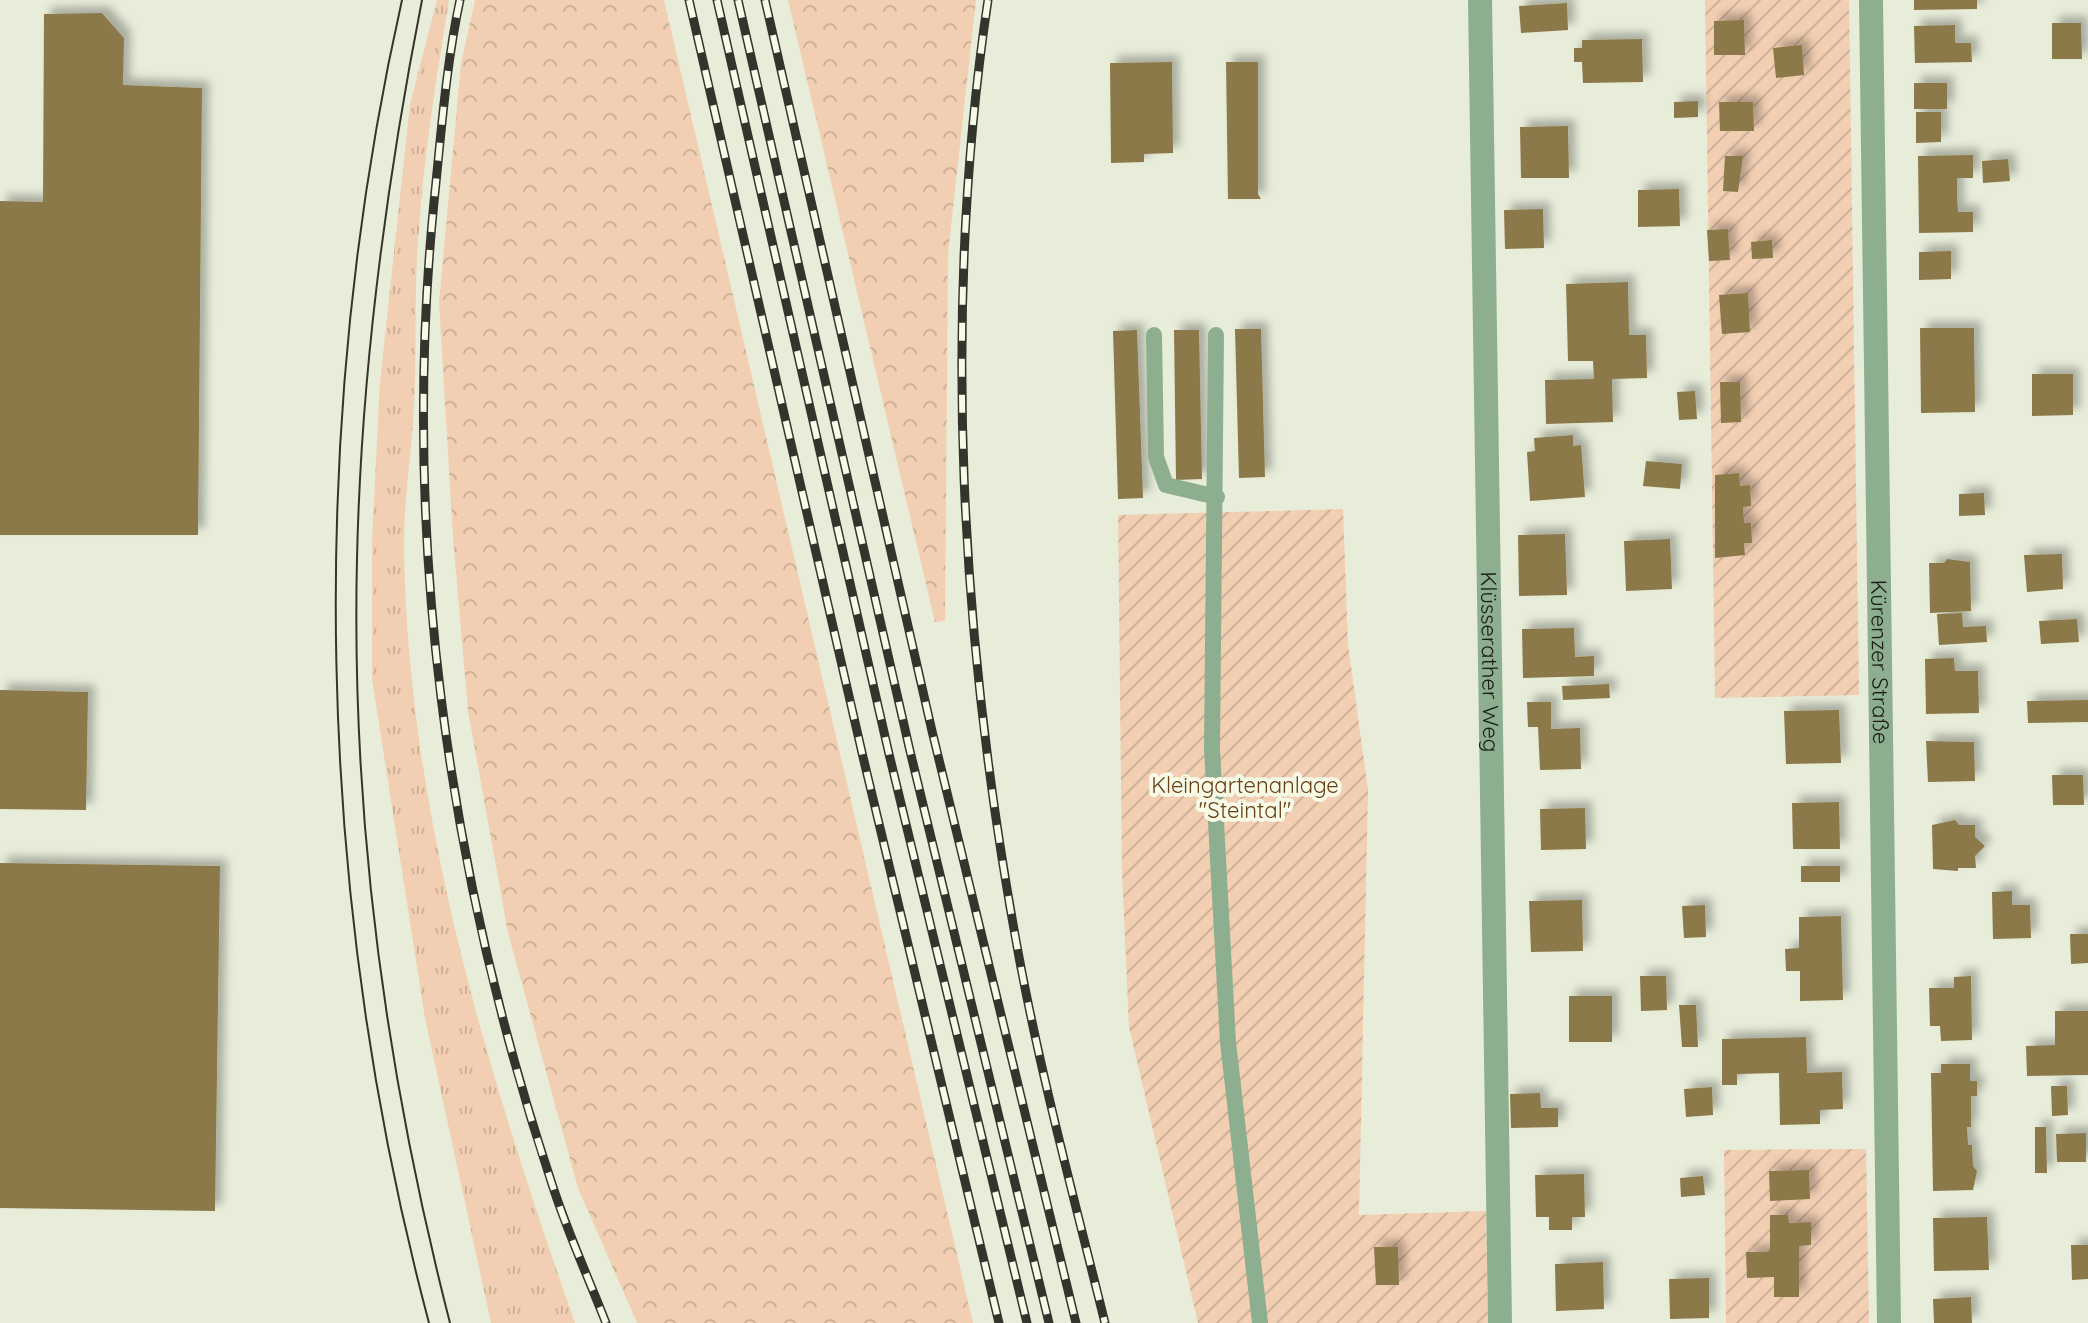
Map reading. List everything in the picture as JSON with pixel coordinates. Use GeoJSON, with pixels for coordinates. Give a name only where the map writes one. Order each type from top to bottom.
{"type":"FeatureCollection","features":[{"type":"Feature","properties":{"kind":"street","name":"Klüsserather Weg"},"geometry":{"type":"LineString","coordinates":[[1480,0],[1500,1323]]}},
{"type":"Feature","properties":{"kind":"street","name":"Kürenzer Straße"},"geometry":{"type":"LineString","coordinates":[[1871,0],[1889,1323]]}},
{"type":"Feature","properties":{"kind":"lane"},"geometry":{"type":"LineString","coordinates":[[1154,335],[1156,457],[1166,485],[1217,497]]}},
{"type":"Feature","properties":{"kind":"lane"},"geometry":{"type":"LineString","coordinates":[[1216,335],[1217,497],[1212,749],[1228,1042],[1260,1323]]}},
{"type":"Feature","properties":{"kind":"green space"},"geometry":{"type":"Polygon","coordinates":[[[437,0],[449,0],[427,151],[418,242],[414,404],[404,535],[409,652],[437,848],[459,944],[512,1135],[575,1323],[491,1323],[425,1018],[372,679],[372,541],[380,382],[410,104],[437,0]]]}},
{"type":"Feature","properties":{"kind":"green space"},"geometry":{"type":"Polygon","coordinates":[[[475,0],[664,0],[973,1323],[637,1323],[578,1188],[508,933],[468,711],[453,538],[439,302],[461,63],[475,0]]]}},
{"type":"Feature","properties":{"kind":"green space"},"geometry":{"type":"Polygon","coordinates":[[[788,0],[976,0],[948,254],[945,621],[935,622],[788,0]]]}},
{"type":"Feature","properties":{"kind":"green space"},"geometry":{"type":"Polygon","coordinates":[[[1705,0],[1849,0],[1859,695],[1715,698],[1705,0]]]}},
{"type":"Feature","properties":{"kind":"green space","name":"Kleingartenanlage \"Steintal\""},"geometry":{"type":"Polygon","coordinates":[[[1343,509],[1348,644],[1368,790],[1359,1215],[1486,1211],[1488,1323],[1198,1323],[1129,1027],[1122,873],[1118,515],[1343,509]]]}},
{"type":"Feature","properties":{"kind":"green space"},"geometry":{"type":"Polygon","coordinates":[[[1866,1149],[1869,1323],[1726,1323],[1724,1150],[1866,1149]]]}},
{"type":"Feature","properties":{"kind":"building"},"geometry":{"type":"Polygon","coordinates":[[[1914,0],[1977,0],[1977,9],[1914,10],[1914,0]]]}},
{"type":"Feature","properties":{"kind":"building"},"geometry":{"type":"Polygon","coordinates":[[[1567,3],[1568,30],[1521,33],[1519,6],[1567,3]]]}},
{"type":"Feature","properties":{"kind":"building"},"geometry":{"type":"Polygon","coordinates":[[[102,13],[124,38],[123,85],[202,88],[198,535],[0,535],[0,201],[43,202],[44,14],[102,13]]]}},
{"type":"Feature","properties":{"kind":"building"},"geometry":{"type":"Polygon","coordinates":[[[1744,20],[1745,55],[1714,55],[1714,21],[1744,20]]]}},
{"type":"Feature","properties":{"kind":"building"},"geometry":{"type":"Polygon","coordinates":[[[2052,23],[2081,23],[2082,59],[2052,59],[2052,23]]]}},
{"type":"Feature","properties":{"kind":"building"},"geometry":{"type":"Polygon","coordinates":[[[1955,25],[1955,43],[1971,43],[1972,62],[1915,63],[1914,26],[1955,25]]]}},
{"type":"Feature","properties":{"kind":"building"},"geometry":{"type":"Polygon","coordinates":[[[1642,39],[1643,82],[1583,83],[1582,62],[1574,62],[1574,48],[1582,48],[1582,40],[1642,39]]]}},
{"type":"Feature","properties":{"kind":"building"},"geometry":{"type":"Polygon","coordinates":[[[1802,45],[1804,75],[1776,78],[1773,48],[1802,45]]]}},
{"type":"Feature","properties":{"kind":"building"},"geometry":{"type":"Polygon","coordinates":[[[1172,62],[1173,153],[1144,154],[1144,162],[1111,163],[1110,63],[1172,62]]]}},
{"type":"Feature","properties":{"kind":"building"},"geometry":{"type":"Polygon","coordinates":[[[1226,62],[1258,62],[1258,194],[1261,199],[1228,199],[1226,62]]]}},
{"type":"Feature","properties":{"kind":"building"},"geometry":{"type":"Polygon","coordinates":[[[1914,83],[1947,83],[1947,109],[1914,109],[1914,83]]]}},
{"type":"Feature","properties":{"kind":"building"},"geometry":{"type":"Polygon","coordinates":[[[1698,101],[1698,117],[1674,118],[1674,102],[1698,101]]]}},
{"type":"Feature","properties":{"kind":"building"},"geometry":{"type":"Polygon","coordinates":[[[1719,102],[1753,102],[1754,131],[1720,131],[1719,102]]]}},
{"type":"Feature","properties":{"kind":"building"},"geometry":{"type":"Polygon","coordinates":[[[1916,112],[1941,112],[1941,142],[1916,143],[1916,112]]]}},
{"type":"Feature","properties":{"kind":"building"},"geometry":{"type":"Polygon","coordinates":[[[1568,126],[1569,178],[1521,178],[1520,127],[1568,126]]]}},
{"type":"Feature","properties":{"kind":"building"},"geometry":{"type":"Polygon","coordinates":[[[1973,155],[1973,178],[1957,178],[1957,195],[1958,212],[1973,212],[1973,232],[1919,233],[1918,156],[1973,155]]]}},
{"type":"Feature","properties":{"kind":"building"},"geometry":{"type":"Polygon","coordinates":[[[1725,156],[1743,156],[1738,192],[1723,191],[1725,156]]]}},
{"type":"Feature","properties":{"kind":"building"},"geometry":{"type":"Polygon","coordinates":[[[2008,159],[2010,181],[1983,183],[1982,161],[2008,159]]]}},
{"type":"Feature","properties":{"kind":"building"},"geometry":{"type":"Polygon","coordinates":[[[1679,189],[1680,226],[1638,227],[1638,190],[1679,189]]]}},
{"type":"Feature","properties":{"kind":"building"},"geometry":{"type":"Polygon","coordinates":[[[1543,209],[1544,248],[1505,249],[1504,210],[1543,209]]]}},
{"type":"Feature","properties":{"kind":"building"},"geometry":{"type":"Polygon","coordinates":[[[1728,229],[1730,260],[1709,261],[1707,230],[1728,229]]]}},
{"type":"Feature","properties":{"kind":"building"},"geometry":{"type":"Polygon","coordinates":[[[1772,240],[1773,258],[1752,259],[1751,242],[1772,240]]]}},
{"type":"Feature","properties":{"kind":"building"},"geometry":{"type":"Polygon","coordinates":[[[1951,251],[1951,279],[1919,280],[1919,252],[1951,251]]]}},
{"type":"Feature","properties":{"kind":"building"},"geometry":{"type":"Polygon","coordinates":[[[1628,282],[1629,335],[1646,335],[1647,378],[1612,379],[1613,422],[1546,424],[1545,380],[1594,379],[1593,361],[1568,361],[1566,284],[1628,282]]]}},
{"type":"Feature","properties":{"kind":"building"},"geometry":{"type":"Polygon","coordinates":[[[1748,293],[1750,332],[1722,334],[1719,295],[1748,293]]]}},
{"type":"Feature","properties":{"kind":"building"},"geometry":{"type":"Polygon","coordinates":[[[1920,328],[1974,328],[1975,412],[1921,413],[1920,328]]]}},
{"type":"Feature","properties":{"kind":"building"},"geometry":{"type":"Polygon","coordinates":[[[1235,329],[1261,329],[1265,477],[1239,478],[1235,329]]]}},
{"type":"Feature","properties":{"kind":"building"},"geometry":{"type":"Polygon","coordinates":[[[1137,330],[1143,498],[1118,499],[1113,331],[1137,330]]]}},
{"type":"Feature","properties":{"kind":"building"},"geometry":{"type":"Polygon","coordinates":[[[1174,330],[1199,330],[1202,479],[1176,480],[1174,330]]]}},
{"type":"Feature","properties":{"kind":"building"},"geometry":{"type":"Polygon","coordinates":[[[2032,374],[2073,374],[2073,415],[2032,416],[2032,374]]]}},
{"type":"Feature","properties":{"kind":"building"},"geometry":{"type":"Polygon","coordinates":[[[1720,382],[1740,382],[1741,422],[1721,423],[1720,382]]]}},
{"type":"Feature","properties":{"kind":"building"},"geometry":{"type":"Polygon","coordinates":[[[1695,391],[1697,419],[1679,420],[1677,392],[1695,391]]]}},
{"type":"Feature","properties":{"kind":"building"},"geometry":{"type":"Polygon","coordinates":[[[1573,435],[1573,446],[1581,445],[1585,497],[1530,501],[1527,452],[1535,451],[1534,438],[1573,435]]]}},
{"type":"Feature","properties":{"kind":"building"},"geometry":{"type":"Polygon","coordinates":[[[1646,461],[1682,464],[1680,489],[1643,486],[1646,461]]]}},
{"type":"Feature","properties":{"kind":"building"},"geometry":{"type":"Polygon","coordinates":[[[1739,473],[1740,486],[1750,485],[1751,506],[1743,507],[1744,523],[1751,523],[1752,543],[1744,543],[1745,555],[1715,558],[1715,475],[1739,473]]]}},
{"type":"Feature","properties":{"kind":"building"},"geometry":{"type":"Polygon","coordinates":[[[1984,493],[1985,515],[1959,516],[1959,494],[1984,493]]]}},
{"type":"Feature","properties":{"kind":"building"},"geometry":{"type":"Polygon","coordinates":[[[1565,534],[1567,595],[1519,596],[1518,535],[1565,534]]]}},
{"type":"Feature","properties":{"kind":"building"},"geometry":{"type":"Polygon","coordinates":[[[1670,539],[1672,589],[1626,591],[1624,541],[1670,539]]]}},
{"type":"Feature","properties":{"kind":"building"},"geometry":{"type":"Polygon","coordinates":[[[2062,554],[2063,589],[2027,592],[2024,555],[2062,554]]]}},
{"type":"Feature","properties":{"kind":"building"},"geometry":{"type":"Polygon","coordinates":[[[1947,559],[1970,562],[1971,611],[1930,613],[1929,563],[1944,563],[1947,559]]]}},
{"type":"Feature","properties":{"kind":"building"},"geometry":{"type":"Polygon","coordinates":[[[1962,613],[1963,627],[1986,626],[1987,642],[1939,645],[1937,614],[1962,613]]]}},
{"type":"Feature","properties":{"kind":"building"},"geometry":{"type":"Polygon","coordinates":[[[2077,619],[2079,642],[2041,644],[2039,621],[2077,619]]]}},
{"type":"Feature","properties":{"kind":"building"},"geometry":{"type":"Polygon","coordinates":[[[1574,628],[1575,657],[1594,656],[1594,676],[1523,678],[1522,629],[1574,628]]]}},
{"type":"Feature","properties":{"kind":"building"},"geometry":{"type":"Polygon","coordinates":[[[1954,658],[1955,671],[1978,671],[1979,713],[1926,714],[1925,659],[1954,658]]]}},
{"type":"Feature","properties":{"kind":"building"},"geometry":{"type":"Polygon","coordinates":[[[1609,684],[1610,698],[1563,700],[1562,686],[1609,684]]]}},
{"type":"Feature","properties":{"kind":"building"},"geometry":{"type":"Polygon","coordinates":[[[0,690],[88,692],[86,810],[0,809],[0,690]]]}},
{"type":"Feature","properties":{"kind":"building"},"geometry":{"type":"Polygon","coordinates":[[[2088,700],[2088,722],[2028,723],[2027,701],[2088,700]]]}},
{"type":"Feature","properties":{"kind":"building"},"geometry":{"type":"Polygon","coordinates":[[[1527,702],[1551,702],[1551,729],[1580,728],[1581,769],[1540,770],[1538,727],[1528,727],[1527,702]]]}},
{"type":"Feature","properties":{"kind":"building"},"geometry":{"type":"Polygon","coordinates":[[[1839,710],[1841,763],[1786,764],[1784,711],[1839,710]]]}},
{"type":"Feature","properties":{"kind":"building"},"geometry":{"type":"Polygon","coordinates":[[[1926,741],[1974,742],[1975,781],[1928,782],[1926,741]]]}},
{"type":"Feature","properties":{"kind":"building"},"geometry":{"type":"Polygon","coordinates":[[[2052,775],[2083,775],[2084,805],[2053,805],[2052,775]]]}},
{"type":"Feature","properties":{"kind":"building"},"geometry":{"type":"Polygon","coordinates":[[[1839,802],[1840,849],[1793,849],[1792,803],[1839,802]]]}},
{"type":"Feature","properties":{"kind":"building"},"geometry":{"type":"Polygon","coordinates":[[[1585,808],[1586,849],[1541,850],[1540,809],[1585,808]]]}},
{"type":"Feature","properties":{"kind":"building"},"geometry":{"type":"Polygon","coordinates":[[[1955,820],[1959,825],[1975,825],[1975,837],[1985,846],[1975,856],[1976,868],[1958,868],[1958,871],[1933,869],[1932,825],[1955,820]]]}},
{"type":"Feature","properties":{"kind":"building"},"geometry":{"type":"Polygon","coordinates":[[[0,863],[220,866],[215,1211],[0,1208],[0,863]]]}},
{"type":"Feature","properties":{"kind":"building"},"geometry":{"type":"Polygon","coordinates":[[[1801,866],[1840,866],[1840,882],[1801,882],[1801,866]]]}},
{"type":"Feature","properties":{"kind":"building"},"geometry":{"type":"Polygon","coordinates":[[[2012,891],[2012,905],[2030,905],[2031,938],[1993,939],[1992,892],[2012,891]]]}},
{"type":"Feature","properties":{"kind":"building"},"geometry":{"type":"Polygon","coordinates":[[[1582,900],[1583,951],[1531,952],[1529,901],[1582,900]]]}},
{"type":"Feature","properties":{"kind":"building"},"geometry":{"type":"Polygon","coordinates":[[[1705,905],[1706,937],[1684,938],[1682,906],[1705,905]]]}},
{"type":"Feature","properties":{"kind":"building"},"geometry":{"type":"Polygon","coordinates":[[[1841,916],[1843,1000],[1800,1001],[1800,971],[1786,971],[1785,949],[1799,948],[1799,917],[1841,916]]]}},
{"type":"Feature","properties":{"kind":"building"},"geometry":{"type":"Polygon","coordinates":[[[2070,934],[2088,934],[2088,963],[2071,964],[2070,934]]]}},
{"type":"Feature","properties":{"kind":"building"},"geometry":{"type":"Polygon","coordinates":[[[1640,976],[1666,976],[1667,1010],[1641,1011],[1640,976]]]}},
{"type":"Feature","properties":{"kind":"building"},"geometry":{"type":"Polygon","coordinates":[[[1971,976],[1972,1040],[1941,1041],[1940,1026],[1930,1026],[1929,988],[1954,988],[1954,977],[1971,976]]]}},
{"type":"Feature","properties":{"kind":"building"},"geometry":{"type":"Polygon","coordinates":[[[1569,996],[1612,996],[1612,1042],[1569,1042],[1569,996]]]}},
{"type":"Feature","properties":{"kind":"building"},"geometry":{"type":"Polygon","coordinates":[[[1679,1005],[1696,1005],[1698,1047],[1682,1047],[1679,1005]]]}},
{"type":"Feature","properties":{"kind":"building"},"geometry":{"type":"Polygon","coordinates":[[[2055,1011],[2088,1011],[2088,1075],[2027,1076],[2026,1046],[2055,1045],[2055,1011]]]}},
{"type":"Feature","properties":{"kind":"building"},"geometry":{"type":"Polygon","coordinates":[[[1806,1037],[1807,1073],[1842,1072],[1843,1109],[1820,1110],[1820,1124],[1780,1125],[1779,1073],[1737,1074],[1737,1085],[1722,1085],[1722,1039],[1806,1037]]]}},
{"type":"Feature","properties":{"kind":"building"},"geometry":{"type":"Polygon","coordinates":[[[1941,1064],[1970,1064],[1970,1081],[1977,1081],[1977,1096],[1971,1096],[1971,1127],[1967,1127],[1968,1145],[1972,1145],[1973,1166],[1977,1171],[1973,1190],[1933,1191],[1931,1073],[1941,1073],[1941,1064]]]}},
{"type":"Feature","properties":{"kind":"building"},"geometry":{"type":"Polygon","coordinates":[[[2051,1086],[2067,1086],[2068,1115],[2052,1116],[2051,1086]]]}},
{"type":"Feature","properties":{"kind":"building"},"geometry":{"type":"Polygon","coordinates":[[[1712,1087],[1713,1115],[1686,1117],[1684,1089],[1712,1087]]]}},
{"type":"Feature","properties":{"kind":"building"},"geometry":{"type":"Polygon","coordinates":[[[1540,1093],[1541,1108],[1558,1108],[1558,1127],[1511,1128],[1510,1094],[1540,1093]]]}},
{"type":"Feature","properties":{"kind":"building"},"geometry":{"type":"Polygon","coordinates":[[[2035,1127],[2046,1127],[2047,1173],[2035,1173],[2035,1127]]]}},
{"type":"Feature","properties":{"kind":"building"},"geometry":{"type":"Polygon","coordinates":[[[2086,1133],[2086,1162],[2057,1162],[2056,1134],[2086,1133]]]}},
{"type":"Feature","properties":{"kind":"building"},"geometry":{"type":"Polygon","coordinates":[[[1809,1170],[1810,1199],[1770,1201],[1769,1171],[1809,1170]]]}},
{"type":"Feature","properties":{"kind":"building"},"geometry":{"type":"Polygon","coordinates":[[[1584,1174],[1585,1217],[1572,1217],[1572,1230],[1549,1230],[1549,1217],[1536,1217],[1535,1175],[1584,1174]]]}},
{"type":"Feature","properties":{"kind":"building"},"geometry":{"type":"Polygon","coordinates":[[[1703,1176],[1705,1195],[1681,1197],[1680,1178],[1703,1176]]]}},
{"type":"Feature","properties":{"kind":"building"},"geometry":{"type":"Polygon","coordinates":[[[1770,1215],[1788,1215],[1789,1223],[1811,1222],[1811,1245],[1799,1246],[1799,1297],[1774,1297],[1774,1277],[1747,1278],[1746,1252],[1770,1252],[1770,1215]]]}},
{"type":"Feature","properties":{"kind":"building"},"geometry":{"type":"Polygon","coordinates":[[[1987,1217],[1989,1270],[1934,1271],[1933,1218],[1987,1217]]]}},
{"type":"Feature","properties":{"kind":"building"},"geometry":{"type":"Polygon","coordinates":[[[2071,1245],[2088,1245],[2088,1279],[2072,1280],[2071,1245]]]}},
{"type":"Feature","properties":{"kind":"building"},"geometry":{"type":"Polygon","coordinates":[[[1374,1247],[1398,1247],[1399,1285],[1376,1285],[1374,1247]]]}},
{"type":"Feature","properties":{"kind":"building"},"geometry":{"type":"Polygon","coordinates":[[[1603,1262],[1604,1309],[1556,1311],[1555,1264],[1603,1262]]]}},
{"type":"Feature","properties":{"kind":"building"},"geometry":{"type":"Polygon","coordinates":[[[1709,1278],[1709,1318],[1670,1319],[1669,1279],[1709,1278]]]}},
{"type":"Feature","properties":{"kind":"building"},"geometry":{"type":"Polygon","coordinates":[[[1971,1297],[1972,1323],[1934,1323],[1933,1299],[1971,1297]]]}},
{"type":"Feature","properties":{"kind":"tram line"},"geometry":{"type":"LineString","coordinates":[[402,0],[371,163],[349,329],[338,496],[336,663],[345,830],[363,996],[391,1161],[429,1323]]}},
{"type":"Feature","properties":{"kind":"tram line"},"geometry":{"type":"LineString","coordinates":[[422,0],[397,139],[370,348],[359,489],[357,655],[360,752],[377,944],[408,1135],[450,1323]]}},
{"type":"Feature","properties":{"kind":"railway"},"geometry":{"type":"LineString","coordinates":[[460,0],[442,126],[425,326],[424,451],[429,575],[441,699],[460,822],[485,944],[515,1065],[558,1202],[606,1323]]}},
{"type":"Feature","properties":{"kind":"railway"},"geometry":{"type":"LineString","coordinates":[[689,0],[863,757],[999,1323]]}},
{"type":"Feature","properties":{"kind":"railway"},"geometry":{"type":"LineString","coordinates":[[717,0],[889,754],[1027,1323]]}},
{"type":"Feature","properties":{"kind":"railway"},"geometry":{"type":"LineString","coordinates":[[738,0],[910,751],[1049,1323]]}},
{"type":"Feature","properties":{"kind":"railway"},"geometry":{"type":"LineString","coordinates":[[765,0],[932,731],[1076,1323]]}},
{"type":"Feature","properties":{"kind":"railway"},"geometry":{"type":"LineString","coordinates":[[988,0],[973,118],[965,238],[962,359],[964,479],[971,600],[983,720],[1019,957],[1048,1095],[1105,1323]]}}]}
